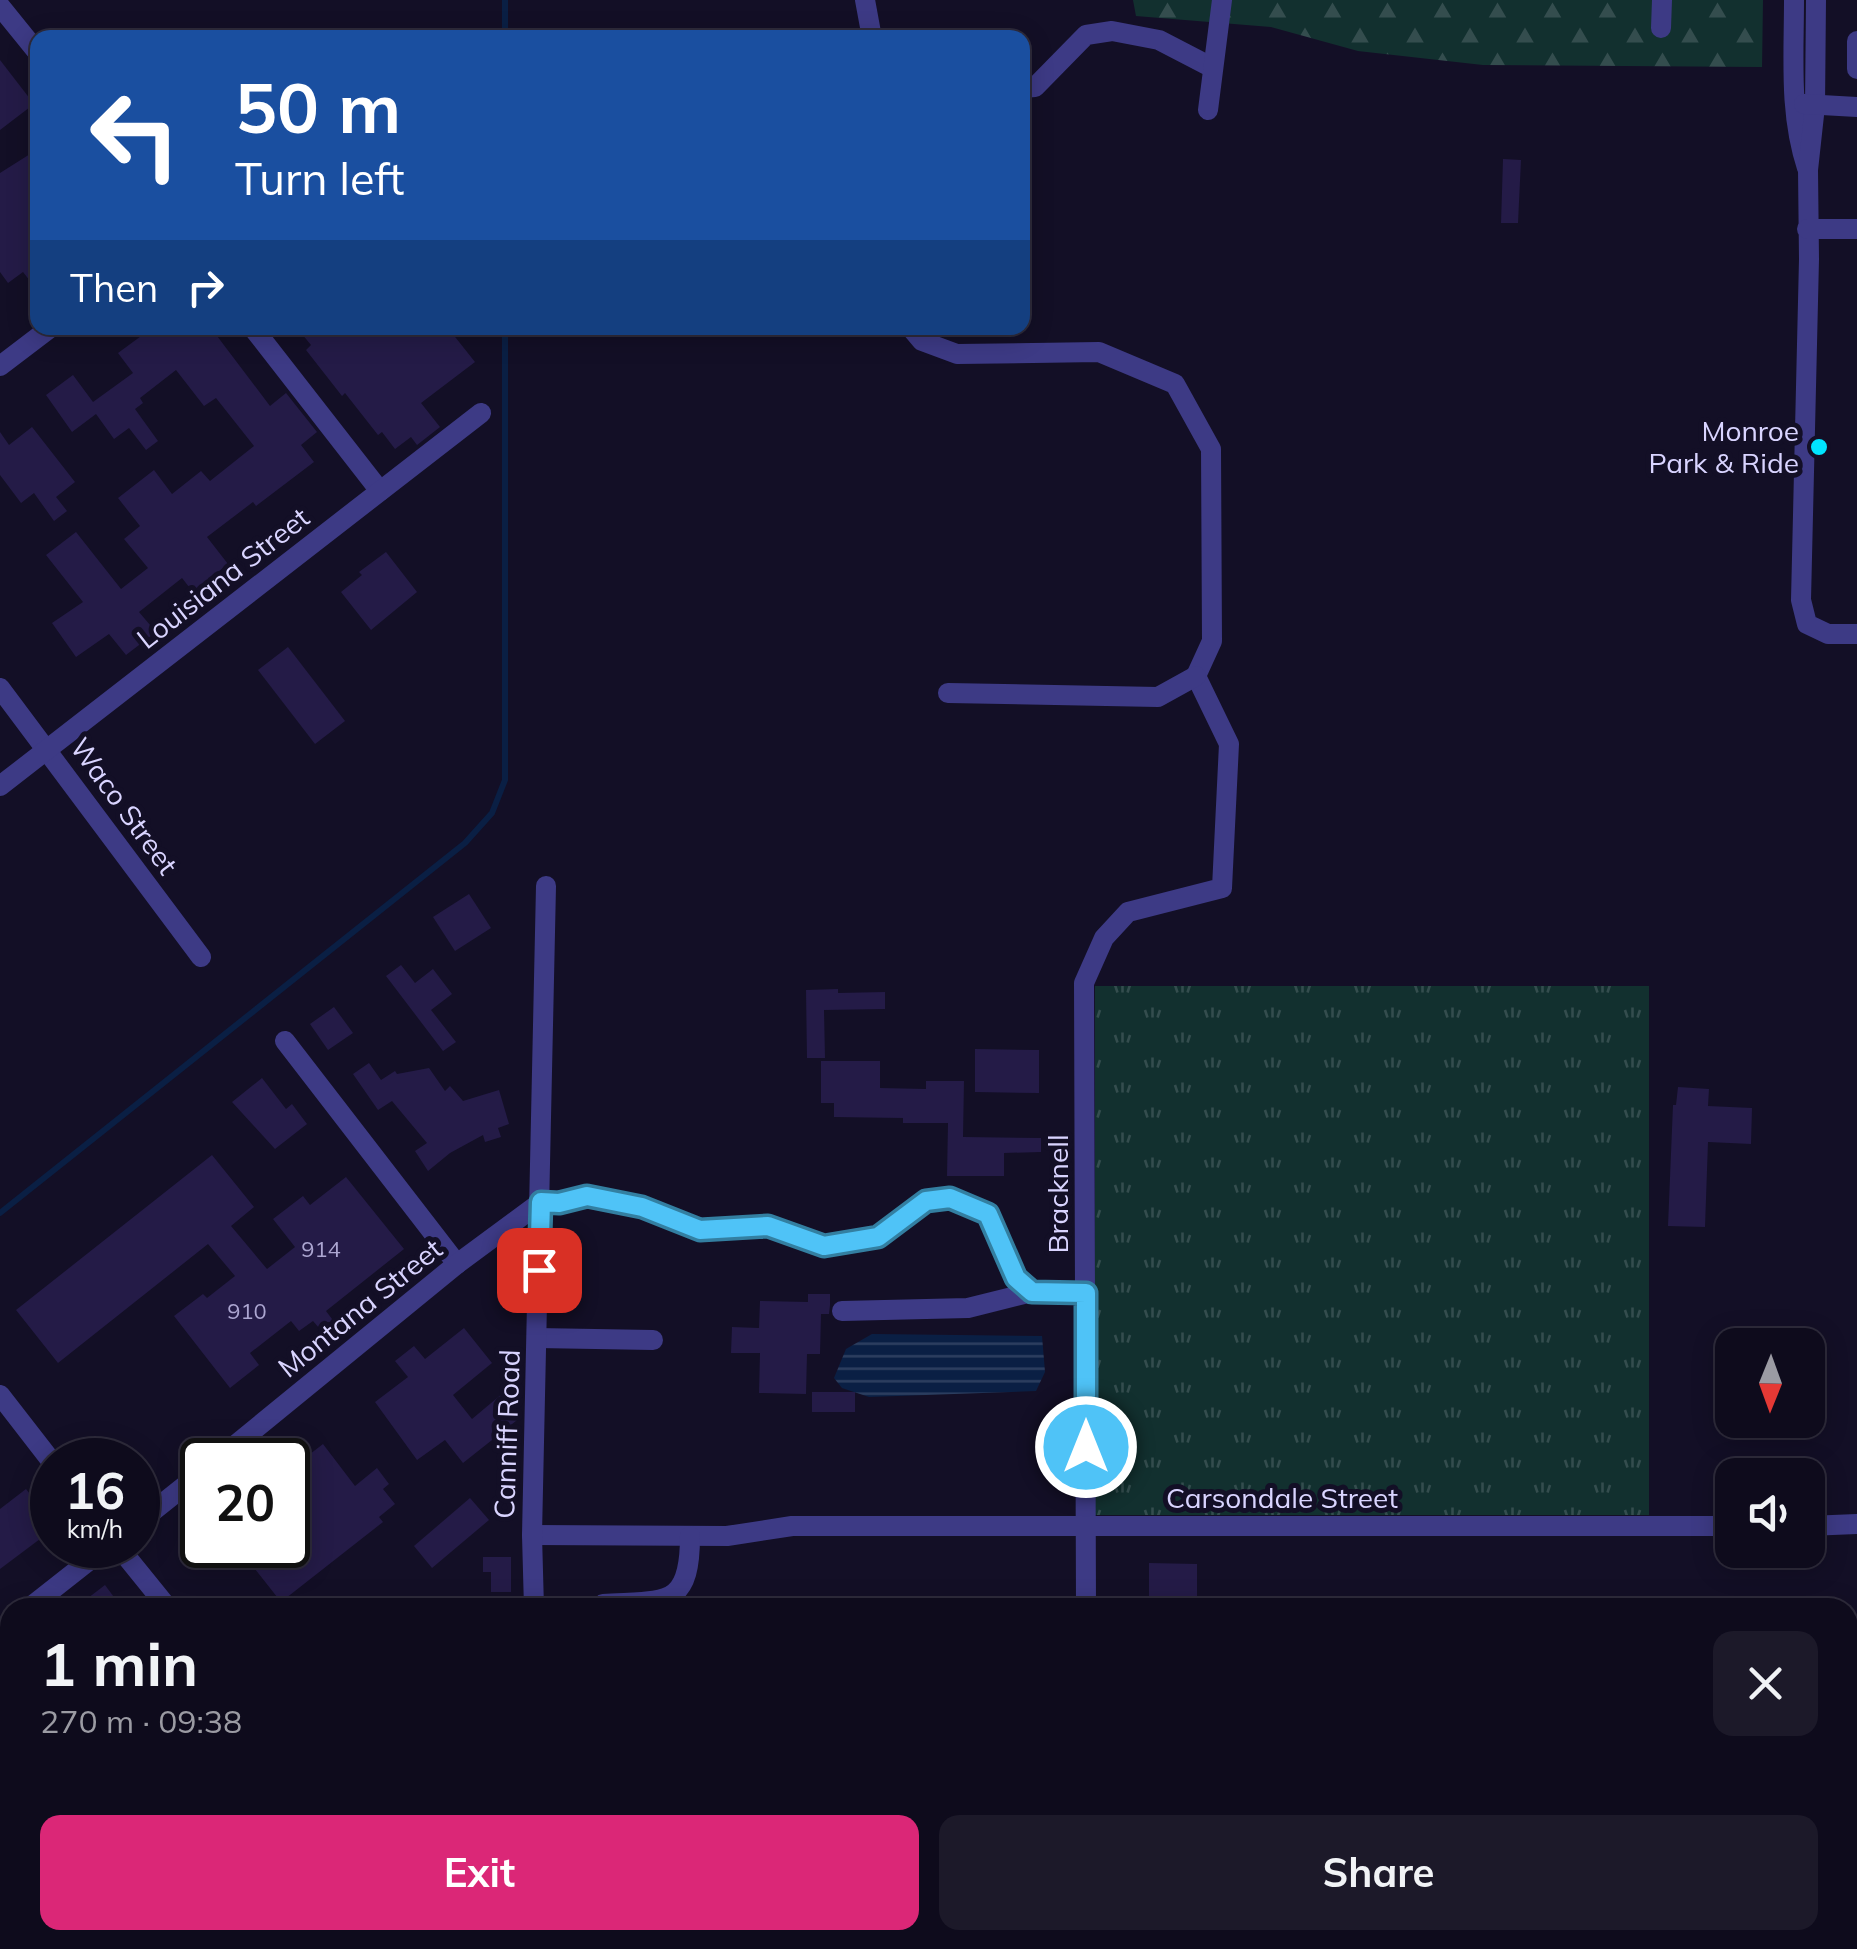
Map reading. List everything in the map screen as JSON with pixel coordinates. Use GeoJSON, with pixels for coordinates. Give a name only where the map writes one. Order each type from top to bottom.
{"type":"FeatureCollection","features":[{"type":"Feature","properties":{"kind":"street"},"geometry":{"type":"LineString","coordinates":[[865,0],[871,30]]}},
{"type":"Feature","properties":{"kind":"street"},"geometry":{"type":"LineString","coordinates":[[1208,110],[1222,0]]}},
{"type":"Feature","properties":{"kind":"street"},"geometry":{"type":"LineString","coordinates":[[1662,0],[1662,28]]}},
{"type":"Feature","properties":{"kind":"street"},"geometry":{"type":"LineString","coordinates":[[1794,0],[1793,101],[1808,170]]}},
{"type":"Feature","properties":{"kind":"street"},"geometry":{"type":"LineString","coordinates":[[1816,0],[1815,106],[1808,170],[1801,600],[1807,624],[1828,634],[1857,634]]}},
{"type":"Feature","properties":{"kind":"street"},"geometry":{"type":"LineString","coordinates":[[0,6],[30,43]]}},
{"type":"Feature","properties":{"kind":"street"},"geometry":{"type":"LineString","coordinates":[[1030,87],[1035,87],[1086,36],[1112,31],[1159,40],[1213,68]]}},
{"type":"Feature","properties":{"kind":"street"},"geometry":{"type":"LineString","coordinates":[[1857,41],[1857,69]]}},
{"type":"Feature","properties":{"kind":"street"},"geometry":{"type":"LineString","coordinates":[[1793,101],[1857,107]]}},
{"type":"Feature","properties":{"kind":"street"},"geometry":{"type":"LineString","coordinates":[[1808,229],[1857,228]]}},
{"type":"Feature","properties":{"kind":"street"},"geometry":{"type":"LineString","coordinates":[[0,366],[41,335]]}},
{"type":"Feature","properties":{"kind":"street"},"geometry":{"type":"LineString","coordinates":[[258,335],[380,491]]}},
{"type":"Feature","properties":{"kind":"street"},"geometry":{"type":"LineString","coordinates":[[918,335],[958,354],[1099,352],[1175,384],[1211,449],[1212,641],[1196,676],[1158,697],[948,693]]}},
{"type":"Feature","properties":{"kind":"street","name":"Louisiana Street"},"geometry":{"type":"LineString","coordinates":[[0,786],[480,413]]}},
{"type":"Feature","properties":{"kind":"street","name":"Bracknell"},"geometry":{"type":"LineString","coordinates":[[1086,1598],[1084,983],[1104,938],[1128,912],[1222,888],[1230,744],[1196,676]]}},
{"type":"Feature","properties":{"kind":"street","name":"Waco Street"},"geometry":{"type":"LineString","coordinates":[[0,688],[201,957]]}},
{"type":"Feature","properties":{"kind":"street","name":"Canniff Road"},"geometry":{"type":"LineString","coordinates":[[534,1598],[546,886]]}},
{"type":"Feature","properties":{"kind":"street"},"geometry":{"type":"LineString","coordinates":[[285,1041],[457,1264]]}},
{"type":"Feature","properties":{"kind":"street"},"geometry":{"type":"LineString","coordinates":[[541,1202],[559,1203],[587,1196],[642,1207],[700,1230],[768,1226],[824,1246],[878,1237],[926,1201],[950,1198],[988,1214],[1016,1278],[1032,1292]]}},
{"type":"Feature","properties":{"kind":"street","name":"Montana Street"},"geometry":{"type":"LineString","coordinates":[[244,1438],[457,1264],[541,1202]]}},
{"type":"Feature","properties":{"kind":"street"},"geometry":{"type":"LineString","coordinates":[[842,1311],[968,1308],[1032,1292],[1086,1293]]}},
{"type":"Feature","properties":{"kind":"street"},"geometry":{"type":"LineString","coordinates":[[537,1338],[653,1340]]}},
{"type":"Feature","properties":{"kind":"street"},"geometry":{"type":"LineString","coordinates":[[0,1394],[34,1438]]}},
{"type":"Feature","properties":{"kind":"street"},"geometry":{"type":"LineString","coordinates":[[160,1505],[180,1490]]}},
{"type":"Feature","properties":{"kind":"street"},"geometry":{"type":"LineString","coordinates":[[1825,1525],[1857,1524]]}},
{"type":"Feature","properties":{"kind":"street","name":"Carsondale Street"},"geometry":{"type":"LineString","coordinates":[[532,1534],[727,1536],[792,1526],[1715,1526]]}},
{"type":"Feature","properties":{"kind":"street"},"geometry":{"type":"LineString","coordinates":[[664,1598],[683,1587],[688,1573],[690,1536]]}},
{"type":"Feature","properties":{"kind":"street"},"geometry":{"type":"LineString","coordinates":[[42,1598],[80,1568]]}},
{"type":"Feature","properties":{"kind":"street"},"geometry":{"type":"LineString","coordinates":[[136,1568],[160,1598]]}},
{"type":"Feature","properties":{"kind":"green space"},"geometry":{"type":"Polygon","coordinates":[[[1133,0],[1763,0],[1762,67],[1483,65],[1358,51],[1271,27],[1136,16],[1133,0]]]}},
{"type":"Feature","properties":{"kind":"green space"},"geometry":{"type":"Polygon","coordinates":[[[1095,986],[1649,986],[1649,1515],[1095,1515],[1095,986]]]}},
{"type":"Feature","properties":{"kind":"water"},"geometry":{"type":"Polygon","coordinates":[[[872,1334],[1042,1336],[1045,1372],[1036,1391],[869,1397],[842,1388],[834,1378],[846,1349],[872,1334]]]}},
{"type":"Feature","properties":{"kind":"building"},"geometry":{"type":"Polygon","coordinates":[[[0,60],[30,99],[30,107],[0,130],[0,60]]]}},
{"type":"Feature","properties":{"kind":"building"},"geometry":{"type":"Polygon","coordinates":[[[30,154],[30,281],[23,272],[8,283],[0,272],[0,173],[30,154]]]}},
{"type":"Feature","properties":{"kind":"building"},"geometry":{"type":"Polygon","coordinates":[[[1503,159],[1521,160],[1518,223],[1501,223],[1503,159]]]}},
{"type":"Feature","properties":{"kind":"building"},"geometry":{"type":"Polygon","coordinates":[[[142,335],[216,335],[270,406],[286,393],[317,432],[301,445],[314,462],[207,537],[228,564],[193,592],[182,578],[139,612],[156,632],[126,655],[109,634],[76,657],[52,623],[83,602],[46,555],[76,532],[121,589],[148,568],[124,539],[140,526],[118,498],[154,470],[172,494],[201,471],[210,481],[254,446],[216,398],[204,406],[176,370],[140,398],[143,403],[135,409],[158,441],[146,450],[129,428],[114,439],[96,414],[72,432],[46,395],[73,375],[93,402],[133,373],[118,353],[142,335]]]}},
{"type":"Feature","properties":{"kind":"building"},"geometry":{"type":"Polygon","coordinates":[[[303,335],[454,335],[475,362],[421,403],[440,427],[417,445],[411,437],[395,449],[382,432],[378,435],[345,393],[342,396],[306,350],[311,345],[303,335]]]}},
{"type":"Feature","properties":{"kind":"building"},"geometry":{"type":"Polygon","coordinates":[[[32,427],[75,482],[56,497],[67,511],[54,521],[34,493],[21,503],[0,475],[0,432],[9,445],[32,427]]]}},
{"type":"Feature","properties":{"kind":"building"},"geometry":{"type":"Polygon","coordinates":[[[386,552],[417,592],[371,630],[341,592],[386,552]]]}},
{"type":"Feature","properties":{"kind":"building"},"geometry":{"type":"Polygon","coordinates":[[[288,647],[345,721],[315,744],[258,670],[288,647]]]}},
{"type":"Feature","properties":{"kind":"building"},"geometry":{"type":"Polygon","coordinates":[[[469,894],[491,928],[455,951],[433,917],[469,894]]]}},
{"type":"Feature","properties":{"kind":"building"},"geometry":{"type":"Polygon","coordinates":[[[401,965],[415,983],[433,969],[452,994],[431,1010],[456,1042],[443,1051],[386,976],[401,965]]]}},
{"type":"Feature","properties":{"kind":"building"},"geometry":{"type":"Polygon","coordinates":[[[838,989],[838,993],[885,992],[885,1009],[824,1010],[825,1058],[807,1058],[806,990],[838,989]]]}},
{"type":"Feature","properties":{"kind":"building"},"geometry":{"type":"Polygon","coordinates":[[[334,1007],[353,1033],[328,1050],[310,1024],[334,1007]]]}},
{"type":"Feature","properties":{"kind":"building"},"geometry":{"type":"Polygon","coordinates":[[[975,1049],[1039,1050],[1039,1093],[975,1092],[975,1049]]]}},
{"type":"Feature","properties":{"kind":"building"},"geometry":{"type":"Polygon","coordinates":[[[821,1061],[880,1061],[880,1088],[926,1089],[926,1081],[964,1081],[963,1137],[1041,1138],[1041,1152],[1004,1153],[1004,1176],[947,1176],[948,1123],[834,1117],[834,1103],[821,1103],[821,1061]]]}},
{"type":"Feature","properties":{"kind":"building"},"geometry":{"type":"Polygon","coordinates":[[[369,1063],[381,1080],[395,1071],[397,1074],[429,1068],[445,1091],[450,1086],[463,1101],[499,1090],[509,1124],[498,1128],[501,1137],[485,1142],[483,1135],[450,1153],[428,1171],[415,1151],[427,1143],[392,1101],[378,1110],[353,1074],[369,1063]]]}},
{"type":"Feature","properties":{"kind":"building"},"geometry":{"type":"Polygon","coordinates":[[[262,1078],[286,1109],[292,1104],[307,1124],[275,1149],[232,1102],[262,1078]]]}},
{"type":"Feature","properties":{"kind":"building"},"geometry":{"type":"Polygon","coordinates":[[[1678,1087],[1709,1089],[1708,1106],[1752,1108],[1751,1144],[1708,1142],[1705,1227],[1668,1226],[1673,1105],[1678,1087]]]}},
{"type":"Feature","properties":{"kind":"building"},"geometry":{"type":"Polygon","coordinates":[[[212,1155],[254,1207],[231,1226],[267,1269],[295,1247],[273,1219],[303,1196],[310,1205],[346,1177],[404,1249],[326,1311],[338,1327],[326,1336],[313,1321],[299,1331],[291,1321],[250,1353],[259,1365],[230,1388],[174,1316],[203,1294],[207,1298],[235,1276],[208,1244],[58,1363],[16,1310],[212,1155]]]}},
{"type":"Feature","properties":{"kind":"building"},"geometry":{"type":"Polygon","coordinates":[[[808,1294],[830,1294],[830,1305],[829,1314],[821,1314],[820,1354],[807,1354],[806,1394],[759,1393],[760,1353],[731,1353],[732,1327],[759,1328],[760,1301],[808,1302],[808,1294]]]}},
{"type":"Feature","properties":{"kind":"building"},"geometry":{"type":"Polygon","coordinates":[[[464,1328],[492,1363],[453,1395],[472,1419],[503,1393],[521,1417],[463,1463],[445,1440],[417,1460],[375,1402],[408,1377],[395,1361],[414,1346],[425,1359],[464,1328]]]}},
{"type":"Feature","properties":{"kind":"building"},"geometry":{"type":"Polygon","coordinates":[[[812,1392],[855,1392],[855,1412],[812,1412],[812,1392]]]}},
{"type":"Feature","properties":{"kind":"building"},"geometry":{"type":"Polygon","coordinates":[[[323,1444],[355,1486],[377,1468],[389,1484],[383,1489],[395,1504],[379,1517],[383,1522],[286,1598],[278,1598],[254,1568],[310,1568],[310,1454],[323,1444]]]}},
{"type":"Feature","properties":{"kind":"building"},"geometry":{"type":"Polygon","coordinates":[[[26,1489],[30,1494],[30,1546],[0,1569],[0,1509],[26,1489]]]}},
{"type":"Feature","properties":{"kind":"building"},"geometry":{"type":"Polygon","coordinates":[[[470,1498],[489,1520],[432,1568],[414,1546],[470,1498]]]}},
{"type":"Feature","properties":{"kind":"building"},"geometry":{"type":"Polygon","coordinates":[[[483,1557],[511,1557],[511,1592],[491,1592],[491,1572],[483,1572],[483,1557]]]}},
{"type":"Feature","properties":{"kind":"building"},"geometry":{"type":"Polygon","coordinates":[[[1149,1563],[1197,1564],[1197,1598],[1149,1598],[1149,1563]]]}},
{"type":"Feature","properties":{"kind":"building"},"geometry":{"type":"Polygon","coordinates":[[[105,1585],[115,1598],[88,1598],[105,1585]]]}},
{"type":"Feature","properties":{"kind":"waterway"},"geometry":{"type":"LineString","coordinates":[[505,0],[505,30]]}},
{"type":"Feature","properties":{"kind":"waterway"},"geometry":{"type":"LineString","coordinates":[[0,1213],[465,843],[492,813],[505,780],[505,335]]}},
{"type":"Feature","properties":{"kind":"place","name":"Monroe Park & Ride"},"geometry":{"type":"Point","coordinates":[1819,447]}},
{"type":"Feature","properties":{"kind":"route"},"geometry":{"type":"LineString","coordinates":[[539,1270],[541,1202],[559,1203],[587,1196],[642,1207],[700,1230],[768,1226],[824,1246],[878,1237],[926,1201],[950,1198],[988,1214],[1016,1278],[1032,1292],[1086,1293],[1086,1447]]}}]}
